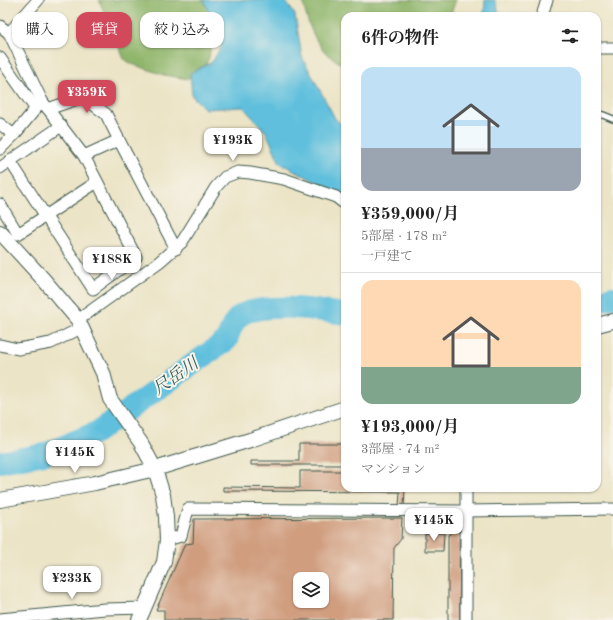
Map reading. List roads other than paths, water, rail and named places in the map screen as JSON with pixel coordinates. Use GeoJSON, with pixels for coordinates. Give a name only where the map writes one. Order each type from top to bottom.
{"type":"FeatureCollection","features":[{"type":"Feature","properties":{"kind":"street"},"geometry":{"type":"LineString","coordinates":[[9,34],[38,0]]}},
{"type":"Feature","properties":{"kind":"street"},"geometry":{"type":"LineString","coordinates":[[543,12],[547,0]]}},
{"type":"Feature","properties":{"kind":"street"},"geometry":{"type":"LineString","coordinates":[[0,26],[9,34],[42,106]]}},
{"type":"Feature","properties":{"kind":"street"},"geometry":{"type":"LineString","coordinates":[[601,48],[613,48]]}},
{"type":"Feature","properties":{"kind":"street"},"geometry":{"type":"LineString","coordinates":[[0,58],[61,126],[84,156],[136,257],[93,289],[10,161]]}},
{"type":"Feature","properties":{"kind":"street"},"geometry":{"type":"LineString","coordinates":[[0,149],[42,106],[83,96],[106,114],[176,248]]}},
{"type":"Feature","properties":{"kind":"street"},"geometry":{"type":"LineString","coordinates":[[0,124],[14,135]]}},
{"type":"Feature","properties":{"kind":"street"},"geometry":{"type":"LineString","coordinates":[[0,168],[61,126]]}},
{"type":"Feature","properties":{"kind":"street"},"geometry":{"type":"LineString","coordinates":[[84,156],[119,140]]}},
{"type":"Feature","properties":{"kind":"street"},"geometry":{"type":"LineString","coordinates":[[0,345],[18,349],[51,344],[80,324],[182,242],[216,187],[225,177],[238,172],[284,179],[336,197],[341,201]]}},
{"type":"Feature","properties":{"kind":"street"},"geometry":{"type":"LineString","coordinates":[[0,204],[18,234],[97,182]]}},
{"type":"Feature","properties":{"kind":"street"},"geometry":{"type":"LineString","coordinates":[[0,232],[44,280],[80,324],[103,373],[110,399],[142,443],[155,469],[163,495],[167,540],[164,562],[142,614],[105,608],[0,619]]}},
{"type":"Feature","properties":{"kind":"street"},"geometry":{"type":"LineString","coordinates":[[601,324],[613,321]]}},
{"type":"Feature","properties":{"kind":"street"},"geometry":{"type":"LineString","coordinates":[[0,500],[80,486],[155,469],[257,438],[341,409]]}},
{"type":"Feature","properties":{"kind":"street"},"geometry":{"type":"LineString","coordinates":[[466,492],[466,620]]}},
{"type":"Feature","properties":{"kind":"street"},"geometry":{"type":"LineString","coordinates":[[167,540],[181,536],[188,509],[466,511],[613,509]]}},
{"type":"Feature","properties":{"kind":"lane"},"geometry":{"type":"LineString","coordinates":[[601,115],[613,119]]}},
{"type":"Feature","properties":{"kind":"water"},"geometry":{"type":"Polygon","coordinates":[[[204,0],[285,0],[295,15],[302,57],[336,120],[341,123],[341,195],[280,163],[266,132],[243,107],[205,109],[192,96],[190,73],[212,62],[221,48],[224,48],[224,12],[209,12],[204,0]]]}},
{"type":"Feature","properties":{"kind":"water"},"geometry":{"type":"Polygon","coordinates":[[[485,0],[495,0],[499,12],[484,12],[485,0]]]}},
{"type":"Feature","properties":{"kind":"waterway","name":"尺岳川"},"geometry":{"type":"LineString","coordinates":[[601,300],[613,297]]}},
{"type":"Feature","properties":{"kind":"waterway","name":"尺岳川"},"geometry":{"type":"LineString","coordinates":[[0,462],[45,454],[97,432],[227,340],[234,322],[243,314],[266,308],[307,309],[341,313]]}}]}
